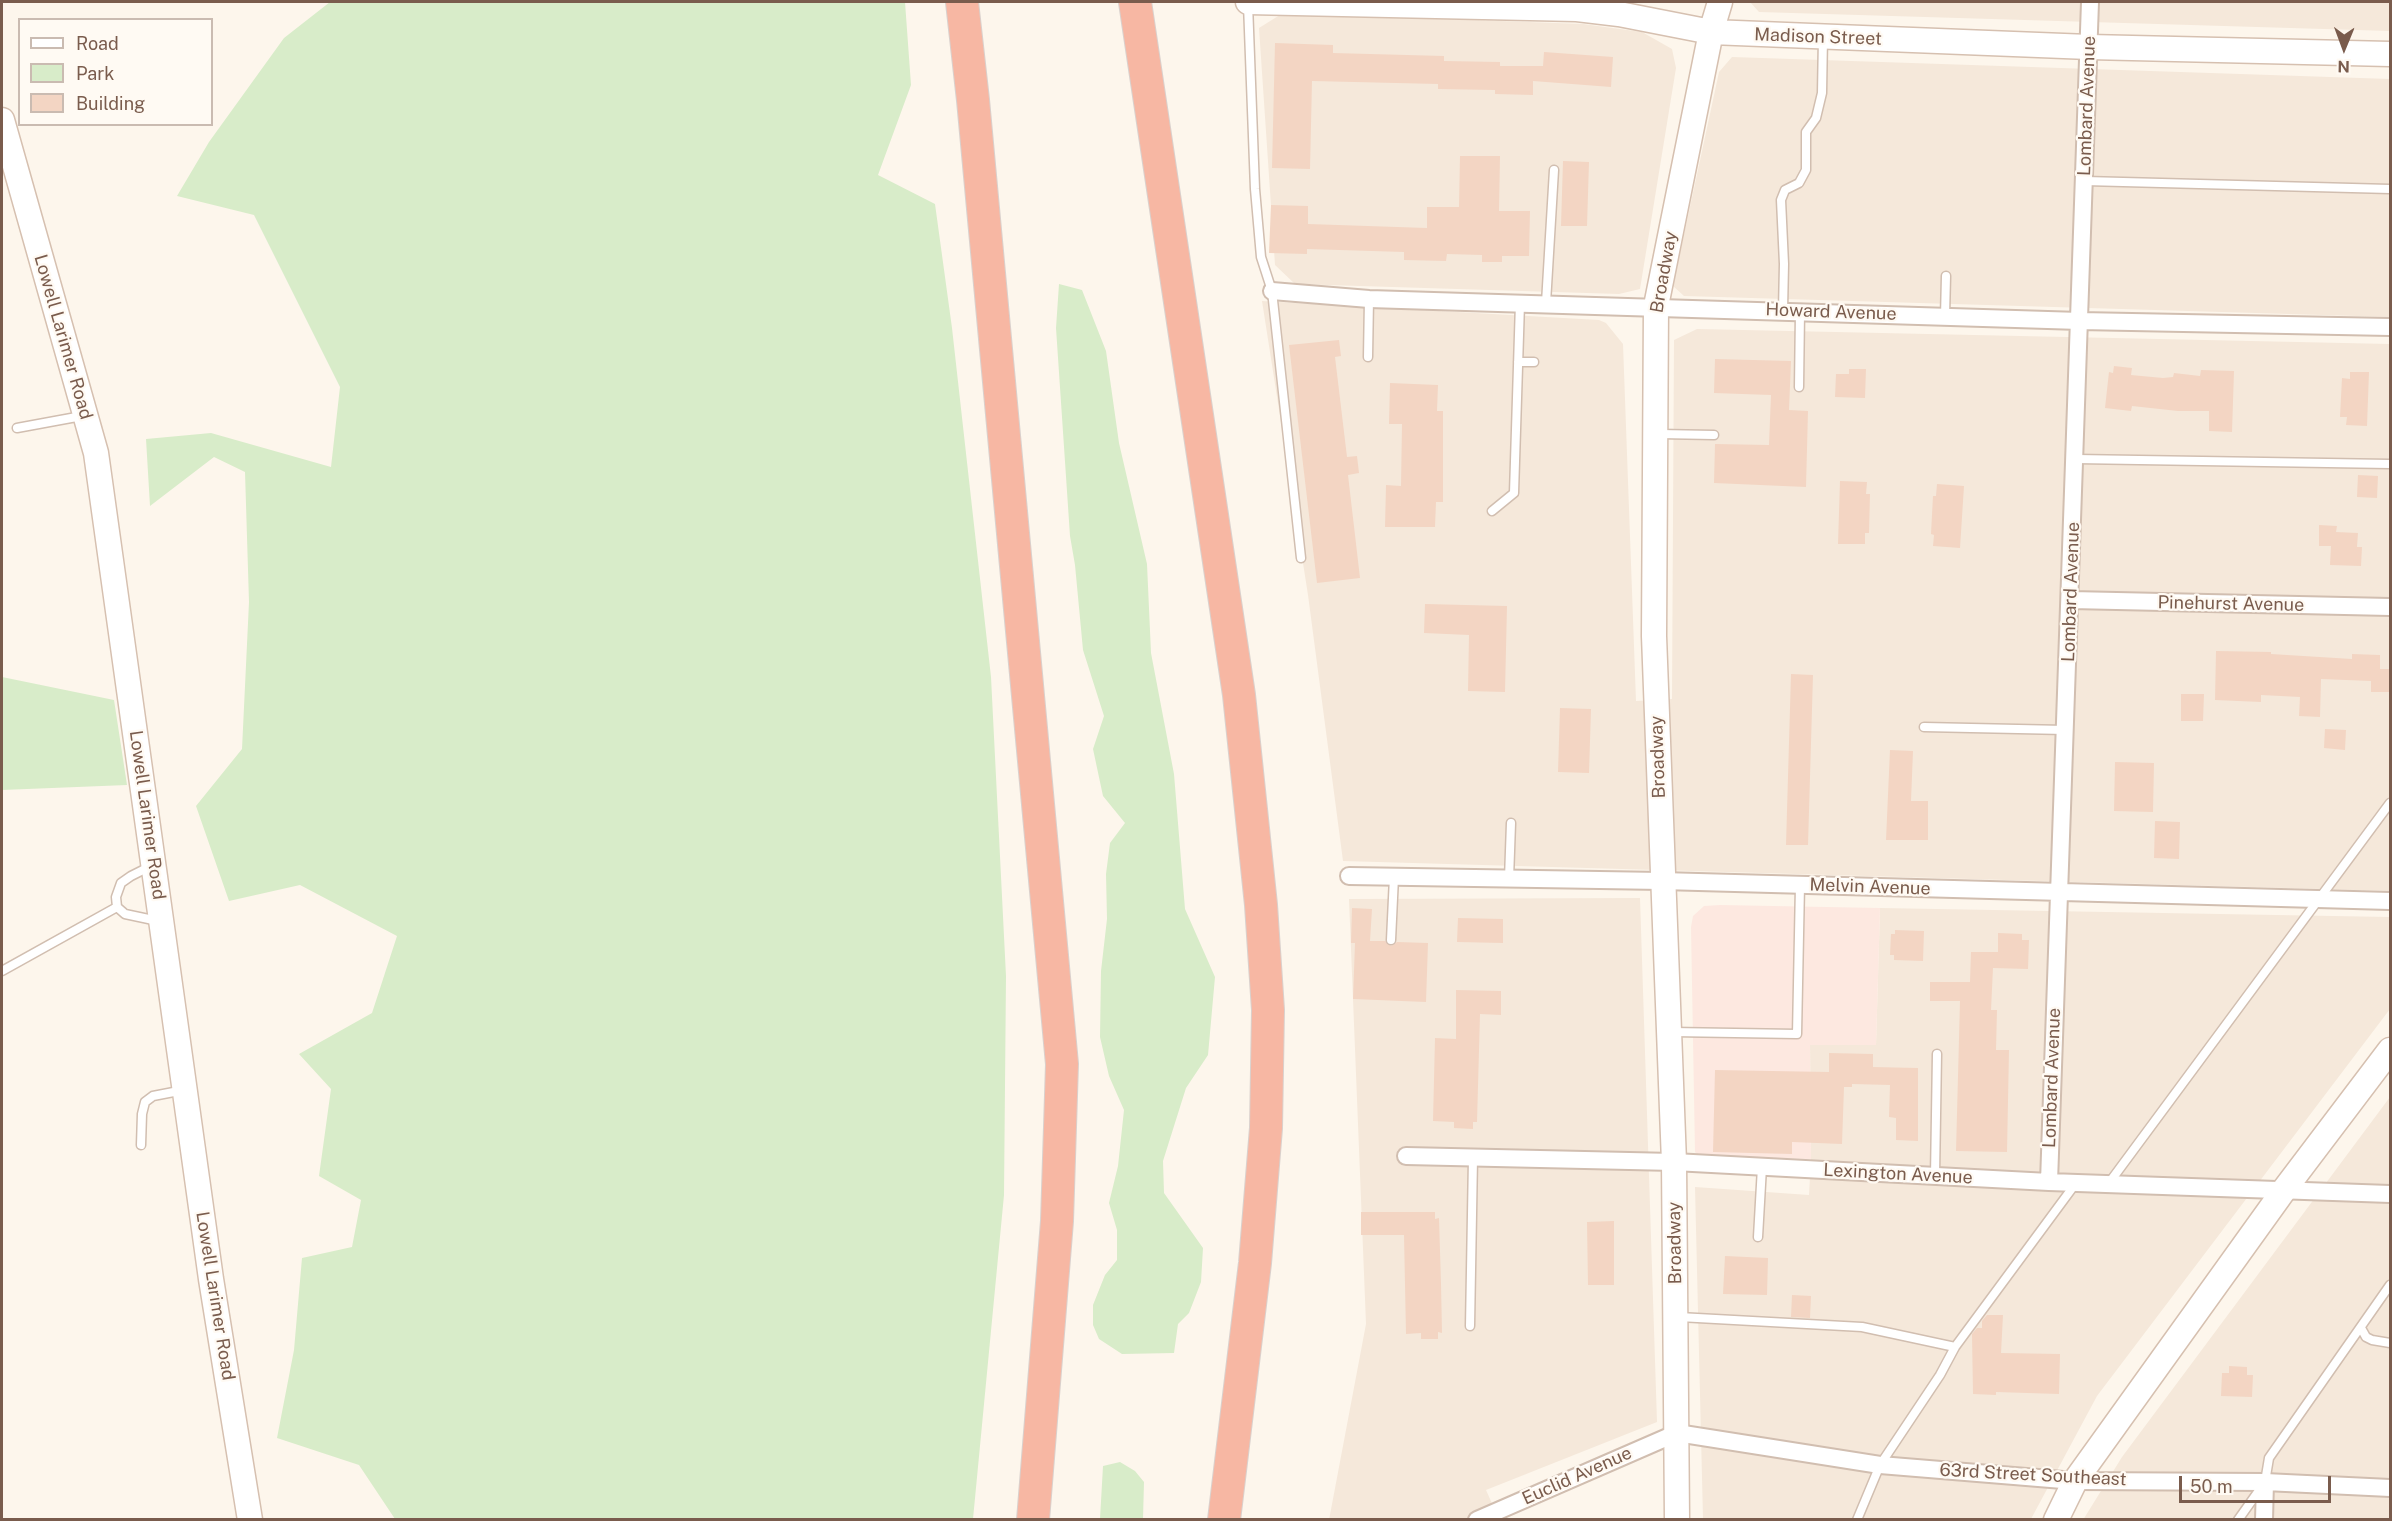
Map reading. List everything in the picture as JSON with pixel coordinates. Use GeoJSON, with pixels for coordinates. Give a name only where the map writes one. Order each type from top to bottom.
{"type":"FeatureCollection","features":[{"type":"Feature","properties":{"kind":"highway"},"geometry":{"type":"LineString","coordinates":[[962,2],[1062,1064],[1057,1221],[1033,1520]]}},
{"type":"Feature","properties":{"kind":"highway"},"geometry":{"type":"LineString","coordinates":[[1135,2],[1239,695],[1261,905],[1268,1010],[1266,1128],[1256,1263],[1224,1520]]}},
{"type":"Feature","properties":{"kind":"street","name":"Madison Street"},"geometry":{"type":"LineString","coordinates":[[1247,2],[1578,5],[1711,32],[2089,47],[2391,54]]}},
{"type":"Feature","properties":{"kind":"street","name":"Broadway"},"geometry":{"type":"LineString","coordinates":[[1677,1520],[1674,1162],[1654,636],[1656,306],[1711,32],[1720,2]]}},
{"type":"Feature","properties":{"kind":"street","name":"Lombard Avenue"},"geometry":{"type":"LineString","coordinates":[[2049,1182],[2076,459],[2090,2]]}},
{"type":"Feature","properties":{"kind":"street","name":"Lowell Larimer Road"},"geometry":{"type":"LineString","coordinates":[[2,120],[96,453],[211,1279],[250,1520]]}},
{"type":"Feature","properties":{"kind":"street","name":"Howard Avenue"},"geometry":{"type":"LineString","coordinates":[[1272,291],[1369,298],[1520,303],[2080,321],[2391,327]]}},
{"type":"Feature","properties":{"kind":"street","name":"Pinehurst Avenue"},"geometry":{"type":"LineString","coordinates":[[2071,600],[2391,607]]}},
{"type":"Feature","properties":{"kind":"street","name":"Melvin Avenue"},"geometry":{"type":"LineString","coordinates":[[1349,876],[1662,881],[2391,901]]}},
{"type":"Feature","properties":{"kind":"street"},"geometry":{"type":"LineString","coordinates":[[2056,1520],[2075,1481],[2284,1191],[2391,1050]]}},
{"type":"Feature","properties":{"kind":"street","name":"Lexington Avenue"},"geometry":{"type":"LineString","coordinates":[[1406,1156],[1674,1162],[2076,1184],[2391,1194]]}},
{"type":"Feature","properties":{"kind":"street","name":"63rd Street Southeast"},"geometry":{"type":"LineString","coordinates":[[1677,1433],[1880,1465],[2075,1481],[2265,1482],[2391,1488]]}},
{"type":"Feature","properties":{"kind":"street","name":"Euclid Avenue"},"geometry":{"type":"LineString","coordinates":[[1478,1520],[1677,1433]]}},
{"type":"Feature","properties":{"kind":"street"},"geometry":{"type":"LineString","coordinates":[[2264,1520],[2265,1482]]}},
{"type":"Feature","properties":{"kind":"lane"},"geometry":{"type":"LineString","coordinates":[[1247,2],[1255,189],[1261,257],[1272,291],[1301,558]]}},
{"type":"Feature","properties":{"kind":"lane"},"geometry":{"type":"LineString","coordinates":[[1783,310],[1784,264],[1781,200],[1785,190],[1799,183],[1806,170],[1806,132],[1816,118],[1822,93],[1823,37]]}},
{"type":"Feature","properties":{"kind":"lane"},"geometry":{"type":"LineString","coordinates":[[1546,303],[1554,170]]}},
{"type":"Feature","properties":{"kind":"lane"},"geometry":{"type":"LineString","coordinates":[[2085,181],[2391,189]]}},
{"type":"Feature","properties":{"kind":"lane"},"geometry":{"type":"LineString","coordinates":[[1945,316],[1946,276]]}},
{"type":"Feature","properties":{"kind":"lane"},"geometry":{"type":"LineString","coordinates":[[1368,357],[1369,298]]}},
{"type":"Feature","properties":{"kind":"lane"},"geometry":{"type":"LineString","coordinates":[[1492,512],[1514,493],[1520,303]]}},
{"type":"Feature","properties":{"kind":"lane"},"geometry":{"type":"LineString","coordinates":[[1799,387],[1800,311]]}},
{"type":"Feature","properties":{"kind":"lane"},"geometry":{"type":"LineString","coordinates":[[1518,362],[1534,362]]}},
{"type":"Feature","properties":{"kind":"lane"},"geometry":{"type":"LineString","coordinates":[[17,428],[86,415]]}},
{"type":"Feature","properties":{"kind":"lane"},"geometry":{"type":"LineString","coordinates":[[1655,434],[1713,435]]}},
{"type":"Feature","properties":{"kind":"lane"},"geometry":{"type":"LineString","coordinates":[[2076,459],[2391,464]]}},
{"type":"Feature","properties":{"kind":"lane"},"geometry":{"type":"LineString","coordinates":[[1924,728],[2065,730]]}},
{"type":"Feature","properties":{"kind":"lane"},"geometry":{"type":"LineString","coordinates":[[2108,1184],[2391,802]]}},
{"type":"Feature","properties":{"kind":"lane"},"geometry":{"type":"LineString","coordinates":[[1509,879],[1511,823]]}},
{"type":"Feature","properties":{"kind":"lane"},"geometry":{"type":"LineString","coordinates":[[154,865],[131,876],[122,884],[116,897],[117,907],[124,914],[161,922]]}},
{"type":"Feature","properties":{"kind":"lane"},"geometry":{"type":"LineString","coordinates":[[1391,940],[1394,877]]}},
{"type":"Feature","properties":{"kind":"lane"},"geometry":{"type":"LineString","coordinates":[[1668,1032],[1797,1034],[1800,885]]}},
{"type":"Feature","properties":{"kind":"lane"},"geometry":{"type":"LineString","coordinates":[[2,971],[117,907]]}},
{"type":"Feature","properties":{"kind":"lane"},"geometry":{"type":"LineString","coordinates":[[1935,1176],[1937,1054]]}},
{"type":"Feature","properties":{"kind":"lane"},"geometry":{"type":"LineString","coordinates":[[141,1145],[142,1114],[145,1102],[153,1096],[184,1090]]}},
{"type":"Feature","properties":{"kind":"lane"},"geometry":{"type":"LineString","coordinates":[[1470,1326],[1473,1158]]}},
{"type":"Feature","properties":{"kind":"lane"},"geometry":{"type":"LineString","coordinates":[[1758,1237],[1762,1167]]}},
{"type":"Feature","properties":{"kind":"lane"},"geometry":{"type":"LineString","coordinates":[[1857,1520],[1880,1465],[1940,1375],[1955,1347],[2076,1184]]}},
{"type":"Feature","properties":{"kind":"lane"},"geometry":{"type":"LineString","coordinates":[[2238,1520],[2265,1482],[2270,1458],[2391,1286]]}},
{"type":"Feature","properties":{"kind":"lane"},"geometry":{"type":"LineString","coordinates":[[1676,1317],[1862,1327],[1955,1347]]}},
{"type":"Feature","properties":{"kind":"lane"},"geometry":{"type":"LineString","coordinates":[[2361,1328],[2372,1340],[2391,1343]]}},
{"type":"Feature","properties":{"kind":"shaded area"},"geometry":{"type":"Polygon","coordinates":[[[1750,2],[2390,2],[2390,31],[1759,12],[1750,2]]]}},
{"type":"Feature","properties":{"kind":"shaded area"},"geometry":{"type":"Polygon","coordinates":[[[1283,13],[1583,24],[1642,32],[1672,49],[1676,68],[1640,289],[1619,294],[1295,284],[1275,265],[1259,28],[1283,13]]]}},
{"type":"Feature","properties":{"kind":"shaded area"},"geometry":{"type":"Polygon","coordinates":[[[1732,57],[2390,79],[2390,317],[1684,296],[1673,286],[1719,72],[1732,57]]]}},
{"type":"Feature","properties":{"kind":"shaded area"},"geometry":{"type":"Polygon","coordinates":[[[1262,301],[1599,320],[1606,323],[1623,344],[1636,701],[1672,699],[1674,340],[1697,329],[2390,344],[2390,891],[1343,861],[1308,595],[1262,301]]]}},
{"type":"Feature","properties":{"kind":"shaded area"},"geometry":{"type":"Polygon","coordinates":[[[1640,898],[1657,1422],[1486,1490],[1499,1519],[1329,1520],[1366,1324],[1349,899],[1640,898]]]}},
{"type":"Feature","properties":{"kind":"shaded area"},"geometry":{"type":"Polygon","coordinates":[[[1704,906],[1880,908],[1876,1045],[1810,1045],[1811,1159],[1701,1158],[1695,1152],[1691,927],[1693,916],[1704,906]]]}},
{"type":"Feature","properties":{"kind":"shaded area"},"geometry":{"type":"Polygon","coordinates":[[[1880,908],[2390,917],[2390,1009],[2097,1396],[2031,1519],[1703,1519],[1695,1187],[1809,1195],[1810,1044],[1876,1044],[1880,908]]]}},
{"type":"Feature","properties":{"kind":"shaded area"},"geometry":{"type":"Polygon","coordinates":[[[2390,1097],[2390,1519],[2083,1520],[2122,1457],[2390,1097]]]}},
{"type":"Feature","properties":{"kind":"green space"},"geometry":{"type":"Polygon","coordinates":[[[330,2],[905,2],[911,85],[878,175],[935,204],[952,328],[991,677],[1006,976],[1004,1195],[973,1519],[395,1519],[359,1465],[277,1438],[294,1350],[302,1258],[352,1247],[361,1200],[319,1176],[331,1089],[299,1054],[372,1013],[397,936],[300,885],[229,901],[196,806],[242,749],[249,602],[245,472],[214,457],[150,506],[146,439],[211,433],[331,467],[340,387],[254,215],[177,196],[209,142],[284,38],[330,2]]]}},
{"type":"Feature","properties":{"kind":"green space"},"geometry":{"type":"Polygon","coordinates":[[[1059,284],[1082,290],[1106,351],[1119,443],[1147,564],[1151,653],[1174,774],[1185,909],[1215,977],[1208,1055],[1186,1088],[1163,1161],[1164,1193],[1203,1248],[1201,1282],[1189,1313],[1178,1324],[1174,1353],[1122,1354],[1099,1339],[1093,1325],[1093,1305],[1105,1275],[1117,1260],[1117,1230],[1109,1203],[1118,1166],[1124,1110],[1109,1076],[1100,1037],[1101,971],[1107,919],[1106,874],[1110,843],[1125,823],[1103,796],[1093,749],[1104,716],[1083,650],[1070,536],[1056,328],[1059,284]]]}},
{"type":"Feature","properties":{"kind":"green space"},"geometry":{"type":"Polygon","coordinates":[[[2,677],[114,700],[127,785],[2,790],[2,677]]]}},
{"type":"Feature","properties":{"kind":"green space"},"geometry":{"type":"Polygon","coordinates":[[[1120,1462],[1135,1471],[1144,1482],[1143,1519],[1100,1519],[1103,1466],[1120,1462]]]}},
{"type":"Feature","properties":{"kind":"building"},"geometry":{"type":"Polygon","coordinates":[[[1275,43],[1333,45],[1333,53],[1444,56],[1444,61],[1500,62],[1500,66],[1543,66],[1544,52],[1613,57],[1611,87],[1533,81],[1533,95],[1495,94],[1495,90],[1438,89],[1438,84],[1312,81],[1310,169],[1272,168],[1275,43]]]}},
{"type":"Feature","properties":{"kind":"building"},"geometry":{"type":"Polygon","coordinates":[[[1460,156],[1500,156],[1499,211],[1530,211],[1529,256],[1502,256],[1502,262],[1482,262],[1482,255],[1447,254],[1446,261],[1404,260],[1404,252],[1307,249],[1307,254],[1269,253],[1271,205],[1308,206],[1308,224],[1427,228],[1427,207],[1459,207],[1460,156]]]}},
{"type":"Feature","properties":{"kind":"building"},"geometry":{"type":"Polygon","coordinates":[[[1563,161],[1589,162],[1587,226],[1561,226],[1563,161]]]}},
{"type":"Feature","properties":{"kind":"building"},"geometry":{"type":"Polygon","coordinates":[[[1339,340],[1341,356],[1335,357],[1347,457],[1357,456],[1359,473],[1348,475],[1360,578],[1317,583],[1289,345],[1339,340]]]}},
{"type":"Feature","properties":{"kind":"building"},"geometry":{"type":"Polygon","coordinates":[[[1715,359],[1791,361],[1789,410],[1808,411],[1806,487],[1714,483],[1715,444],[1769,445],[1771,395],[1714,393],[1715,359]]]}},
{"type":"Feature","properties":{"kind":"building"},"geometry":{"type":"Polygon","coordinates":[[[2114,366],[2132,368],[2131,375],[2163,378],[2173,377],[2174,373],[2200,376],[2201,370],[2234,371],[2232,432],[2209,431],[2209,411],[2178,411],[2132,406],[2131,411],[2105,408],[2109,372],[2113,373],[2114,366]]]}},
{"type":"Feature","properties":{"kind":"building"},"geometry":{"type":"Polygon","coordinates":[[[1849,369],[1866,369],[1865,398],[1835,397],[1836,374],[1849,374],[1849,369]]]}},
{"type":"Feature","properties":{"kind":"building"},"geometry":{"type":"Polygon","coordinates":[[[2350,372],[2369,372],[2367,426],[2346,425],[2347,417],[2340,417],[2342,378],[2350,379],[2350,372]]]}},
{"type":"Feature","properties":{"kind":"building"},"geometry":{"type":"Polygon","coordinates":[[[1390,383],[1438,385],[1437,411],[1443,411],[1443,502],[1436,502],[1435,527],[1385,527],[1386,485],[1401,486],[1402,424],[1389,424],[1390,383]]]}},
{"type":"Feature","properties":{"kind":"building"},"geometry":{"type":"Polygon","coordinates":[[[2358,475],[2378,476],[2377,498],[2357,497],[2358,475]]]}},
{"type":"Feature","properties":{"kind":"building"},"geometry":{"type":"Polygon","coordinates":[[[1840,481],[1867,482],[1866,494],[1870,494],[1869,533],[1865,533],[1865,544],[1838,544],[1840,481]]]}},
{"type":"Feature","properties":{"kind":"building"},"geometry":{"type":"Polygon","coordinates":[[[1937,484],[1964,486],[1960,548],[1933,546],[1934,535],[1931,534],[1933,496],[1936,496],[1937,484]]]}},
{"type":"Feature","properties":{"kind":"building"},"geometry":{"type":"Polygon","coordinates":[[[2319,525],[2337,526],[2336,532],[2358,533],[2357,547],[2362,547],[2361,566],[2330,565],[2331,546],[2319,546],[2319,525]]]}},
{"type":"Feature","properties":{"kind":"building"},"geometry":{"type":"Polygon","coordinates":[[[1425,604],[1507,606],[1505,692],[1468,691],[1469,635],[1424,633],[1425,604]]]}},
{"type":"Feature","properties":{"kind":"building"},"geometry":{"type":"Polygon","coordinates":[[[2216,651],[2271,652],[2271,654],[2352,659],[2352,654],[2380,655],[2380,669],[2391,669],[2390,692],[2371,692],[2371,681],[2321,679],[2320,717],[2299,716],[2300,697],[2261,695],[2261,702],[2215,700],[2216,651]]]}},
{"type":"Feature","properties":{"kind":"building"},"geometry":{"type":"Polygon","coordinates":[[[1791,674],[1813,675],[1808,845],[1786,845],[1791,674]]]}},
{"type":"Feature","properties":{"kind":"building"},"geometry":{"type":"Polygon","coordinates":[[[2181,694],[2204,694],[2203,721],[2181,721],[2181,694]]]}},
{"type":"Feature","properties":{"kind":"building"},"geometry":{"type":"Polygon","coordinates":[[[1560,708],[1591,709],[1589,773],[1558,772],[1560,708]]]}},
{"type":"Feature","properties":{"kind":"building"},"geometry":{"type":"Polygon","coordinates":[[[2325,729],[2346,730],[2345,750],[2324,748],[2325,729]]]}},
{"type":"Feature","properties":{"kind":"building"},"geometry":{"type":"Polygon","coordinates":[[[1890,750],[1913,751],[1911,801],[1928,801],[1928,840],[1886,840],[1890,750]]]}},
{"type":"Feature","properties":{"kind":"building"},"geometry":{"type":"Polygon","coordinates":[[[2115,762],[2154,763],[2153,812],[2114,811],[2115,762]]]}},
{"type":"Feature","properties":{"kind":"building"},"geometry":{"type":"Polygon","coordinates":[[[2155,821],[2180,822],[2179,859],[2154,858],[2155,821]]]}},
{"type":"Feature","properties":{"kind":"building"},"geometry":{"type":"Polygon","coordinates":[[[1352,908],[1372,909],[1370,941],[1385,941],[1391,946],[1397,942],[1428,943],[1426,1002],[1353,999],[1355,943],[1351,943],[1352,908]]]}},
{"type":"Feature","properties":{"kind":"building"},"geometry":{"type":"Polygon","coordinates":[[[1458,918],[1503,919],[1503,943],[1457,942],[1458,918]]]}},
{"type":"Feature","properties":{"kind":"building"},"geometry":{"type":"Polygon","coordinates":[[[1895,930],[1924,931],[1923,961],[1894,960],[1894,955],[1890,955],[1891,934],[1895,934],[1895,930]]]}},
{"type":"Feature","properties":{"kind":"building"},"geometry":{"type":"Polygon","coordinates":[[[1998,933],[2022,934],[2022,940],[2029,940],[2028,969],[1993,968],[1991,1010],[1997,1010],[1996,1050],[2009,1050],[2007,1152],[1956,1151],[1960,1001],[1930,1001],[1930,982],[1970,982],[1971,952],[1998,952],[1998,933]]]}},
{"type":"Feature","properties":{"kind":"building"},"geometry":{"type":"Polygon","coordinates":[[[1456,990],[1501,991],[1501,1015],[1480,1014],[1477,1122],[1473,1122],[1473,1129],[1454,1128],[1454,1122],[1433,1121],[1435,1038],[1456,1039],[1456,990]]]}},
{"type":"Feature","properties":{"kind":"building"},"geometry":{"type":"Polygon","coordinates":[[[1829,1053],[1873,1054],[1873,1067],[1918,1068],[1918,1141],[1896,1140],[1896,1118],[1889,1117],[1890,1085],[1852,1084],[1852,1087],[1844,1087],[1842,1144],[1792,1142],[1792,1154],[1713,1152],[1715,1070],[1829,1072],[1829,1053]]]}},
{"type":"Feature","properties":{"kind":"building"},"geometry":{"type":"Polygon","coordinates":[[[1361,1212],[1435,1212],[1435,1219],[1439,1218],[1442,1333],[1438,1332],[1438,1339],[1421,1339],[1421,1333],[1406,1334],[1404,1235],[1361,1235],[1361,1212]]]}},
{"type":"Feature","properties":{"kind":"building"},"geometry":{"type":"Polygon","coordinates":[[[1614,1221],[1614,1285],[1588,1285],[1587,1222],[1614,1221]]]}},
{"type":"Feature","properties":{"kind":"building"},"geometry":{"type":"Polygon","coordinates":[[[1725,1256],[1768,1258],[1767,1295],[1723,1294],[1725,1256]]]}},
{"type":"Feature","properties":{"kind":"building"},"geometry":{"type":"Polygon","coordinates":[[[1792,1295],[1811,1296],[1810,1318],[1791,1317],[1792,1295]]]}},
{"type":"Feature","properties":{"kind":"building"},"geometry":{"type":"Polygon","coordinates":[[[1987,1315],[2003,1315],[2001,1353],[2060,1354],[2059,1394],[1996,1392],[1996,1395],[1973,1394],[1972,1334],[1977,1328],[1982,1328],[1982,1321],[1987,1315]]]}},
{"type":"Feature","properties":{"kind":"building"},"geometry":{"type":"Polygon","coordinates":[[[2229,1366],[2247,1367],[2247,1375],[2253,1375],[2252,1397],[2221,1396],[2222,1373],[2229,1373],[2229,1366]]]}}]}
